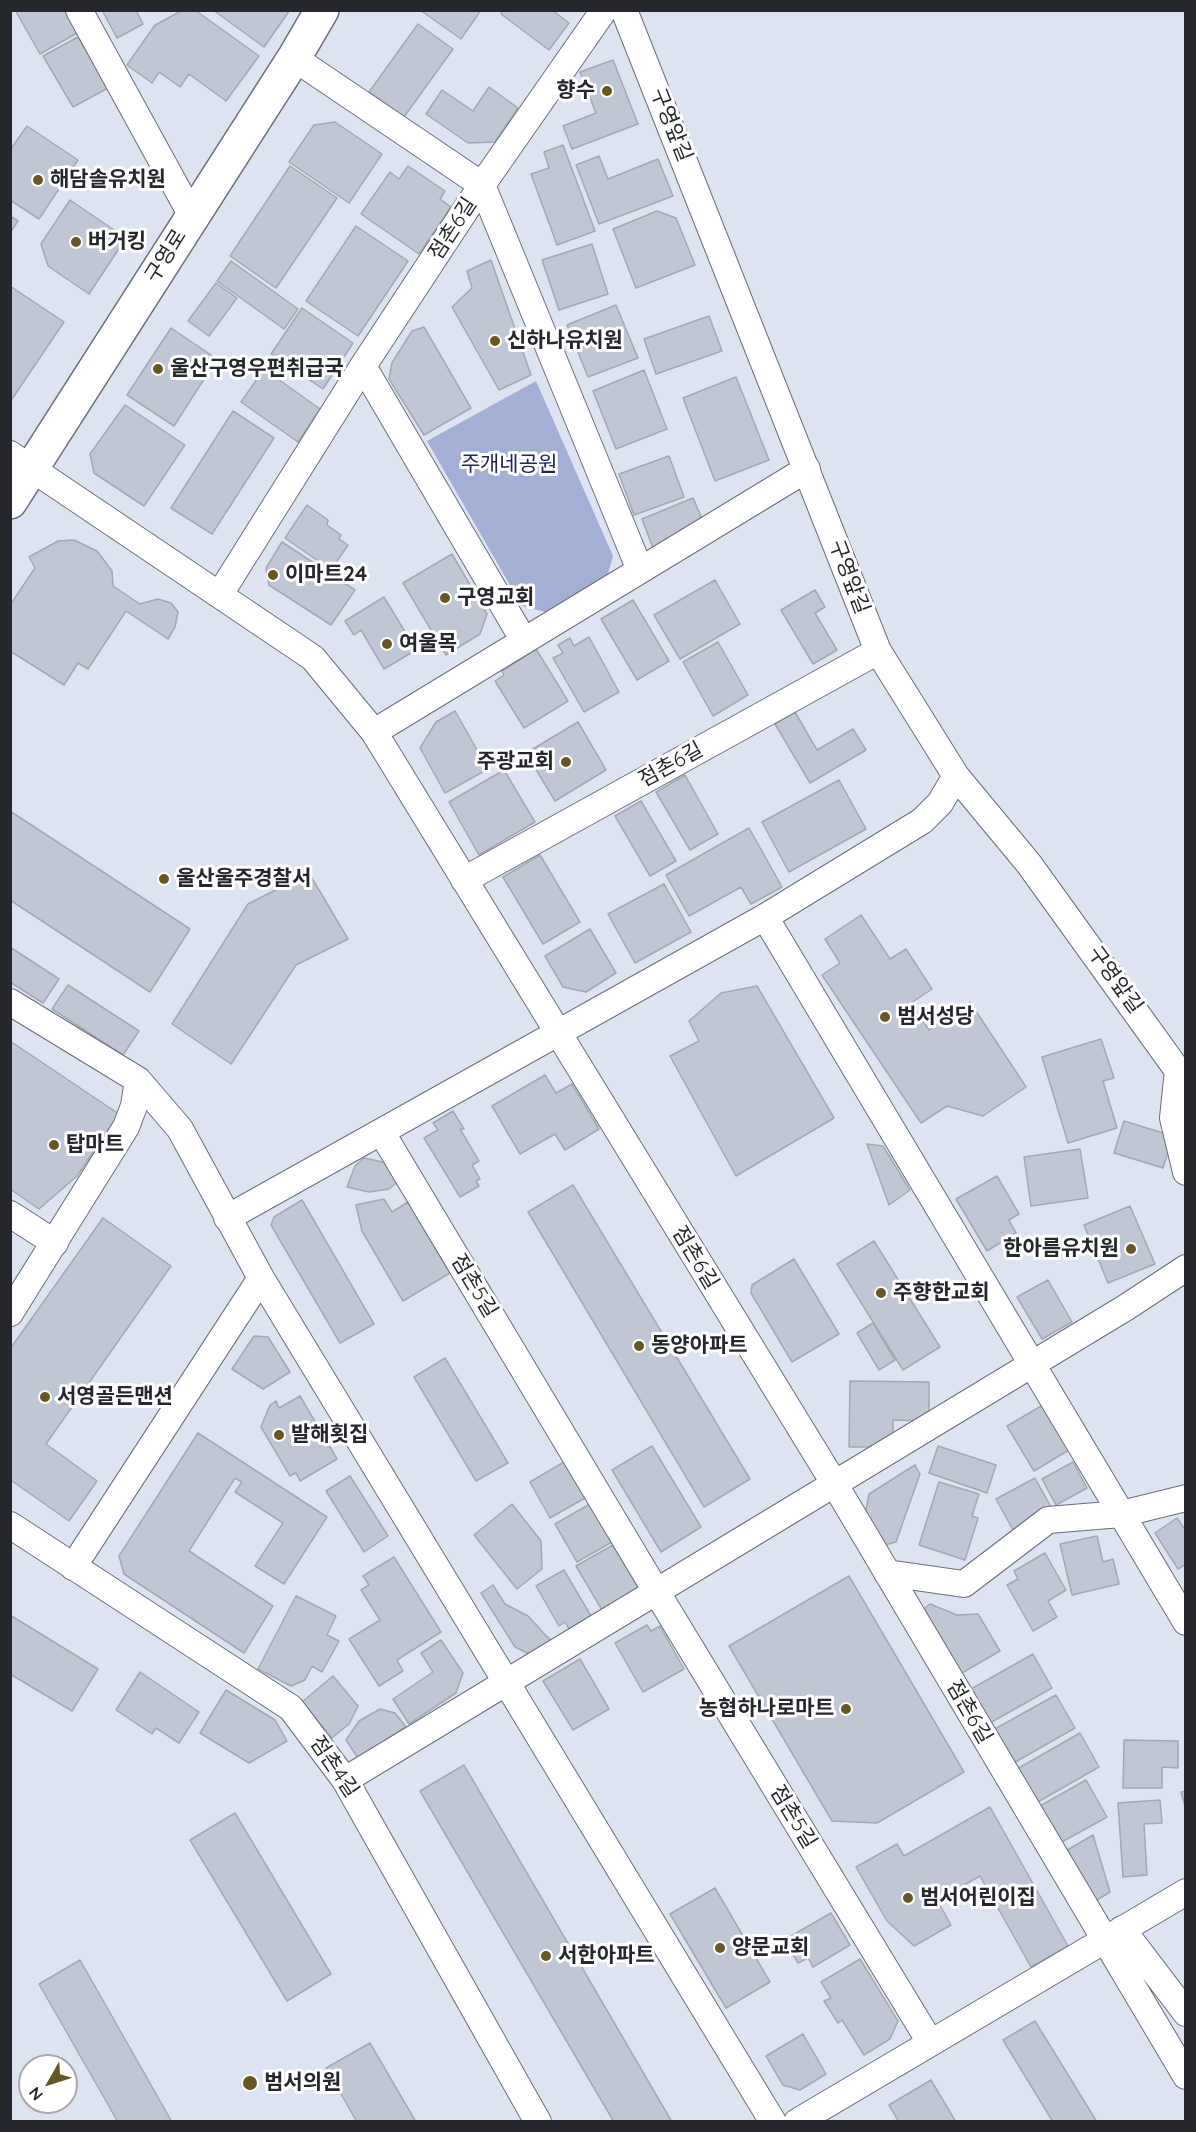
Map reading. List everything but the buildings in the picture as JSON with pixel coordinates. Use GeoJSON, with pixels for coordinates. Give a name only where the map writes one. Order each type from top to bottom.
{"type":"FeatureCollection","features":[{"type":"Feature","properties":{"kind":"main road","name":"구영로"},"geometry":{"type":"LineString","coordinates":[[10,502],[22,461],[192,216],[294,58],[322,10]]}},
{"type":"Feature","properties":{"kind":"street"},"geometry":{"type":"LineString","coordinates":[[79,10],[192,216]]}},
{"type":"Feature","properties":{"kind":"street"},"geometry":{"type":"LineString","coordinates":[[294,58],[482,185],[604,10]]}},
{"type":"Feature","properties":{"kind":"street","name":"구영앞길"},"geometry":{"type":"LineString","coordinates":[[624,10],[878,651],[956,776],[1029,864],[1182,1076]]}},
{"type":"Feature","properties":{"kind":"street","name":"점촌6길"},"geometry":{"type":"LineString","coordinates":[[220,594],[363,366],[482,185]]}},
{"type":"Feature","properties":{"kind":"street","name":"점촌6길"},"geometry":{"type":"LineString","coordinates":[[482,185],[640,570]]}},
{"type":"Feature","properties":{"kind":"street"},"geometry":{"type":"LineString","coordinates":[[363,366],[524,641]]}},
{"type":"Feature","properties":{"kind":"street","name":"점촌6길"},"geometry":{"type":"LineString","coordinates":[[22,461],[313,658],[374,732],[559,1031],[887,1573],[1113,1935],[1185,2076]]}},
{"type":"Feature","properties":{"kind":"street"},"geometry":{"type":"LineString","coordinates":[[374,732],[807,469]]}},
{"type":"Feature","properties":{"kind":"street","name":"점촌6길"},"geometry":{"type":"LineString","coordinates":[[464,880],[878,651]]}},
{"type":"Feature","properties":{"kind":"street"},"geometry":{"type":"LineString","coordinates":[[227,1218],[765,917],[922,821],[940,803],[956,776]]}},
{"type":"Feature","properties":{"kind":"street"},"geometry":{"type":"LineString","coordinates":[[765,917],[1185,1622]]}},
{"type":"Feature","properties":{"kind":"street"},"geometry":{"type":"LineString","coordinates":[[10,1002],[138,1080],[180,1129],[261,1278],[773,2121]]}},
{"type":"Feature","properties":{"kind":"street"},"geometry":{"type":"LineString","coordinates":[[1182,1076],[1174,1092],[1173,1118],[1185,1172]]}},
{"type":"Feature","properties":{"kind":"street"},"geometry":{"type":"LineString","coordinates":[[10,1313],[126,1127],[134,1106],[138,1080]]}},
{"type":"Feature","properties":{"kind":"street","name":"점촌5길"},"geometry":{"type":"LineString","coordinates":[[382,1133],[656,1591],[930,2042]]}},
{"type":"Feature","properties":{"kind":"street"},"geometry":{"type":"LineString","coordinates":[[10,1214],[55,1243]]}},
{"type":"Feature","properties":{"kind":"street"},"geometry":{"type":"LineString","coordinates":[[345,1780],[1185,1268]]}},
{"type":"Feature","properties":{"kind":"street"},"geometry":{"type":"LineString","coordinates":[[73,1567],[261,1278]]}},
{"type":"Feature","properties":{"kind":"street"},"geometry":{"type":"LineString","coordinates":[[887,1573],[964,1584],[1048,1520],[1121,1514],[1185,1498]]}},
{"type":"Feature","properties":{"kind":"street","name":"점촌4길"},"geometry":{"type":"LineString","coordinates":[[10,1525],[291,1708],[345,1780],[538,2121]]}},
{"type":"Feature","properties":{"kind":"street"},"geometry":{"type":"LineString","coordinates":[[797,2121],[1185,1892]]}},
{"type":"Feature","properties":{"kind":"street"},"geometry":{"type":"LineString","coordinates":[[1113,1935],[1185,2013]]}},
{"type":"Feature","properties":{"kind":"green space","name":"주개네공원"},"geometry":{"type":"Polygon","coordinates":[[[536,381],[613,556],[606,581],[545,612],[522,606],[427,441],[536,381]]]}},
{"type":"Feature","properties":{"kind":"place","name":"향수"},"geometry":{"type":"Point","coordinates":[607,91]}},
{"type":"Feature","properties":{"kind":"place","name":"해담솔유치원"},"geometry":{"type":"Point","coordinates":[38,180]}},
{"type":"Feature","properties":{"kind":"place","name":"버거킹"},"geometry":{"type":"Point","coordinates":[76,242]}},
{"type":"Feature","properties":{"kind":"place","name":"신하나유치원"},"geometry":{"type":"Point","coordinates":[495,341]}},
{"type":"Feature","properties":{"kind":"place","name":"울산구영우편취급국"},"geometry":{"type":"Point","coordinates":[158,369]}},
{"type":"Feature","properties":{"kind":"place","name":"이마트24"},"geometry":{"type":"Point","coordinates":[273,575]}},
{"type":"Feature","properties":{"kind":"place","name":"구영교회"},"geometry":{"type":"Point","coordinates":[445,598]}},
{"type":"Feature","properties":{"kind":"place","name":"여울목"},"geometry":{"type":"Point","coordinates":[387,644]}},
{"type":"Feature","properties":{"kind":"place","name":"주광교회"},"geometry":{"type":"Point","coordinates":[566,762]}},
{"type":"Feature","properties":{"kind":"place","name":"울산울주경찰서"},"geometry":{"type":"Point","coordinates":[164,879]}},
{"type":"Feature","properties":{"kind":"place","name":"범서성당"},"geometry":{"type":"Point","coordinates":[885,1017]}},
{"type":"Feature","properties":{"kind":"place","name":"탑마트"},"geometry":{"type":"Point","coordinates":[54,1145]}},
{"type":"Feature","properties":{"kind":"place","name":"한아름유치원"},"geometry":{"type":"Point","coordinates":[1131,1249]}},
{"type":"Feature","properties":{"kind":"place","name":"주향한교회"},"geometry":{"type":"Point","coordinates":[881,1293]}},
{"type":"Feature","properties":{"kind":"place","name":"동양아파트"},"geometry":{"type":"Point","coordinates":[639,1346]}},
{"type":"Feature","properties":{"kind":"place","name":"서영골든맨션"},"geometry":{"type":"Point","coordinates":[45,1397]}},
{"type":"Feature","properties":{"kind":"place","name":"발해횟집"},"geometry":{"type":"Point","coordinates":[279,1435]}},
{"type":"Feature","properties":{"kind":"place","name":"농협하나로마트"},"geometry":{"type":"Point","coordinates":[846,1709]}},
{"type":"Feature","properties":{"kind":"place","name":"범서어린이집"},"geometry":{"type":"Point","coordinates":[908,1898]}},
{"type":"Feature","properties":{"kind":"place","name":"양문교회"},"geometry":{"type":"Point","coordinates":[720,1948]}},
{"type":"Feature","properties":{"kind":"place","name":"서한아파트"},"geometry":{"type":"Point","coordinates":[546,1956]}},
{"type":"Feature","properties":{"kind":"place","name":"범서의원"},"geometry":{"type":"Point","coordinates":[250,2083]}}]}
